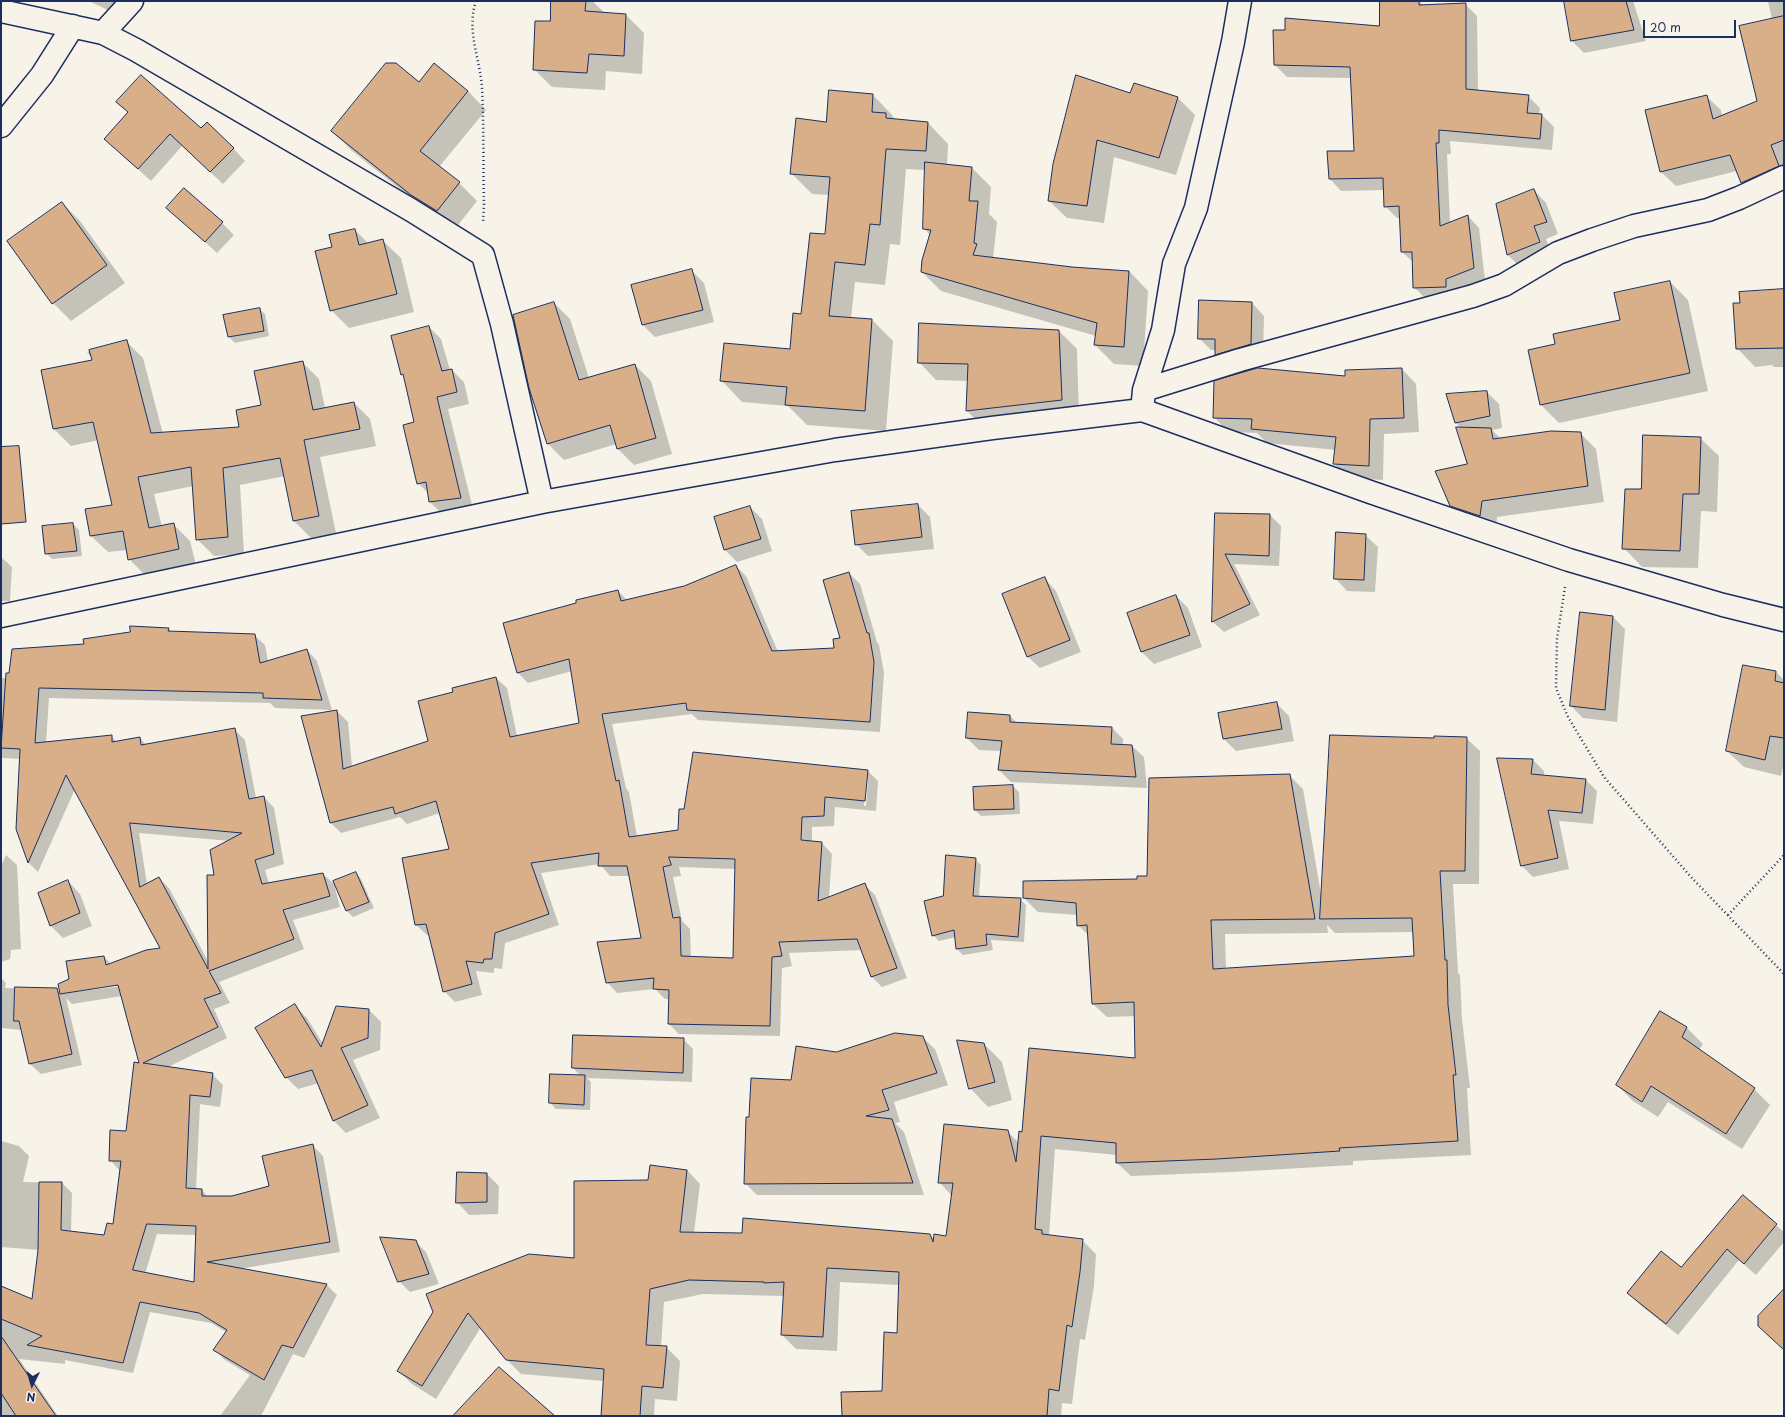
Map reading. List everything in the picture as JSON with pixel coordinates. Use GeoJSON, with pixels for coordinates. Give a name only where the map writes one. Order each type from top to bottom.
{"type":"FeatureCollection","features":[{"type":"Feature","properties":{"kind":"street"},"geometry":{"type":"LineString","coordinates":[[103,34],[132,1]]}},
{"type":"Feature","properties":{"kind":"street"},"geometry":{"type":"LineString","coordinates":[[1143,400],[1163,330],[1174,264],[1196,208],[1234,42],[1240,1]]}},
{"type":"Feature","properties":{"kind":"street"},"geometry":{"type":"LineString","coordinates":[[1,11],[73,26],[103,34],[136,50],[286,137],[483,255],[502,324],[542,502]]}},
{"type":"Feature","properties":{"kind":"street"},"geometry":{"type":"LineString","coordinates":[[1,126],[42,75],[73,26]]}},
{"type":"Feature","properties":{"kind":"street"},"geometry":{"type":"LineString","coordinates":[[1,616],[542,502],[835,450],[992,428],[1143,400],[1240,360],[1473,296],[1504,285],[1558,253],[1634,226],[1708,210],[1739,198],[1784,177]]}},
{"type":"Feature","properties":{"kind":"street"},"geometry":{"type":"LineString","coordinates":[[1143,400],[1370,492],[1570,560],[1784,620]]}},
{"type":"Feature","properties":{"kind":"path"},"geometry":{"type":"LineString","coordinates":[[476,1],[472,24],[474,48],[482,86],[484,204],[482,231],[483,255]]}},
{"type":"Feature","properties":{"kind":"path"},"geometry":{"type":"LineString","coordinates":[[1570,560],[1557,639],[1556,688],[1568,717],[1604,777],[1686,871],[1784,974]]}},
{"type":"Feature","properties":{"kind":"path"},"geometry":{"type":"LineString","coordinates":[[1728,915],[1784,855]]}},
{"type":"Feature","properties":{"kind":"building"},"geometry":{"type":"Polygon","coordinates":[[[551,1],[586,1],[585,11],[626,14],[624,56],[589,54],[587,73],[533,70],[535,21],[550,21],[551,1]]]}},
{"type":"Feature","properties":{"kind":"building"},"geometry":{"type":"Polygon","coordinates":[[[1380,1],[1419,1],[1419,5],[1466,3],[1466,89],[1529,95],[1527,113],[1542,114],[1540,139],[1439,130],[1439,143],[1436,143],[1440,226],[1468,215],[1474,268],[1446,279],[1446,287],[1413,288],[1412,252],[1401,252],[1399,206],[1384,207],[1383,178],[1329,179],[1327,151],[1354,151],[1350,67],[1274,65],[1273,30],[1285,30],[1285,18],[1379,26],[1380,1]]]}},
{"type":"Feature","properties":{"kind":"building"},"geometry":{"type":"Polygon","coordinates":[[[1564,1],[1626,1],[1634,30],[1571,41],[1564,1]]]}},
{"type":"Feature","properties":{"kind":"building"},"geometry":{"type":"Polygon","coordinates":[[[1784,16],[1784,140],[1771,145],[1779,166],[1741,183],[1730,155],[1660,172],[1645,110],[1707,95],[1713,119],[1757,101],[1739,26],[1784,16]]]}},
{"type":"Feature","properties":{"kind":"building"},"geometry":{"type":"Polygon","coordinates":[[[386,63],[396,63],[419,82],[434,63],[468,91],[420,151],[460,182],[437,211],[411,195],[331,131],[386,63]]]}},
{"type":"Feature","properties":{"kind":"building"},"geometry":{"type":"Polygon","coordinates":[[[141,75],[201,128],[207,122],[234,148],[210,172],[170,134],[138,169],[104,139],[128,112],[116,102],[141,75]]]}},
{"type":"Feature","properties":{"kind":"building"},"geometry":{"type":"Polygon","coordinates":[[[1076,75],[1130,93],[1134,83],[1178,97],[1159,158],[1097,140],[1087,206],[1048,201],[1053,164],[1076,75]]]}},
{"type":"Feature","properties":{"kind":"building"},"geometry":{"type":"Polygon","coordinates":[[[829,90],[873,94],[872,112],[886,113],[886,118],[928,122],[926,151],[886,149],[880,225],[870,224],[865,265],[835,262],[829,316],[872,319],[865,411],[785,405],[787,387],[720,381],[724,343],[790,349],[793,313],[801,314],[810,233],[825,234],[830,177],[790,174],[796,118],[826,122],[829,90]]]}},
{"type":"Feature","properties":{"kind":"building"},"geometry":{"type":"Polygon","coordinates":[[[925,162],[972,167],[969,201],[978,201],[974,243],[977,244],[973,255],[1072,267],[1129,271],[1124,347],[1094,345],[1097,323],[921,272],[922,260],[931,230],[923,229],[925,162]]]}},
{"type":"Feature","properties":{"kind":"building"},"geometry":{"type":"Polygon","coordinates":[[[184,188],[223,222],[205,242],[166,208],[184,188]]]}},
{"type":"Feature","properties":{"kind":"building"},"geometry":{"type":"Polygon","coordinates":[[[1534,189],[1547,222],[1534,226],[1540,242],[1507,255],[1496,204],[1534,189]]]}},
{"type":"Feature","properties":{"kind":"building"},"geometry":{"type":"Polygon","coordinates":[[[62,202],[107,265],[52,304],[7,241],[62,202]]]}},
{"type":"Feature","properties":{"kind":"building"},"geometry":{"type":"Polygon","coordinates":[[[355,229],[359,245],[383,239],[397,294],[330,311],[315,251],[332,247],[329,235],[355,229]]]}},
{"type":"Feature","properties":{"kind":"building"},"geometry":{"type":"Polygon","coordinates":[[[692,269],[703,310],[642,325],[631,285],[692,269]]]}},
{"type":"Feature","properties":{"kind":"building"},"geometry":{"type":"Polygon","coordinates":[[[1670,281],[1690,373],[1540,405],[1528,350],[1555,344],[1553,334],[1620,320],[1614,293],[1670,281]]]}},
{"type":"Feature","properties":{"kind":"building"},"geometry":{"type":"Polygon","coordinates":[[[1784,289],[1784,348],[1736,349],[1733,303],[1740,303],[1739,292],[1784,289]]]}},
{"type":"Feature","properties":{"kind":"building"},"geometry":{"type":"Polygon","coordinates":[[[1199,300],[1252,302],[1251,344],[1215,355],[1215,339],[1198,339],[1199,300]]]}},
{"type":"Feature","properties":{"kind":"building"},"geometry":{"type":"Polygon","coordinates":[[[554,302],[579,380],[635,364],[656,438],[617,449],[610,425],[547,444],[529,388],[513,315],[554,302]]]}},
{"type":"Feature","properties":{"kind":"building"},"geometry":{"type":"Polygon","coordinates":[[[260,308],[264,331],[228,337],[223,315],[260,308]]]}},
{"type":"Feature","properties":{"kind":"building"},"geometry":{"type":"Polygon","coordinates":[[[919,323],[1059,330],[1062,400],[966,411],[968,364],[918,363],[919,323]]]}},
{"type":"Feature","properties":{"kind":"building"},"geometry":{"type":"Polygon","coordinates":[[[429,326],[442,371],[452,369],[457,392],[437,397],[461,498],[429,502],[426,482],[417,484],[403,425],[414,422],[403,374],[401,375],[391,336],[429,326]]]}},
{"type":"Feature","properties":{"kind":"building"},"geometry":{"type":"Polygon","coordinates":[[[127,340],[151,433],[239,427],[236,410],[261,405],[254,371],[303,361],[313,410],[354,402],[360,429],[304,440],[319,516],[293,521],[280,458],[223,468],[228,537],[196,540],[191,467],[138,477],[149,528],[174,523],[179,549],[128,560],[123,531],[90,536],[85,509],[112,505],[93,422],[53,429],[41,370],[92,360],[89,350],[127,340]]]}},
{"type":"Feature","properties":{"kind":"building"},"geometry":{"type":"Polygon","coordinates":[[[1258,368],[1345,376],[1345,370],[1402,368],[1404,418],[1370,419],[1369,466],[1333,464],[1336,437],[1251,429],[1252,419],[1213,418],[1214,381],[1258,368]]]}},
{"type":"Feature","properties":{"kind":"building"},"geometry":{"type":"Polygon","coordinates":[[[1487,391],[1490,416],[1455,423],[1446,394],[1487,391]]]}},
{"type":"Feature","properties":{"kind":"building"},"geometry":{"type":"Polygon","coordinates":[[[1456,427],[1491,428],[1493,439],[1551,431],[1581,432],[1588,486],[1482,501],[1480,516],[1450,506],[1435,471],[1467,464],[1456,427]]]}},
{"type":"Feature","properties":{"kind":"building"},"geometry":{"type":"Polygon","coordinates":[[[1643,435],[1701,437],[1699,494],[1683,494],[1680,551],[1622,549],[1625,489],[1641,489],[1643,435]]]}},
{"type":"Feature","properties":{"kind":"building"},"geometry":{"type":"Polygon","coordinates":[[[19,446],[26,522],[1,524],[1,447],[19,446]]]}},
{"type":"Feature","properties":{"kind":"building"},"geometry":{"type":"Polygon","coordinates":[[[918,504],[922,537],[855,545],[851,511],[918,504]]]}},
{"type":"Feature","properties":{"kind":"building"},"geometry":{"type":"Polygon","coordinates":[[[750,506],[761,539],[724,550],[714,517],[750,506]]]}},
{"type":"Feature","properties":{"kind":"building"},"geometry":{"type":"Polygon","coordinates":[[[1215,513],[1270,514],[1269,556],[1225,554],[1250,604],[1212,622],[1215,513]]]}},
{"type":"Feature","properties":{"kind":"building"},"geometry":{"type":"Polygon","coordinates":[[[73,523],[77,551],[45,554],[42,526],[73,523]]]}},
{"type":"Feature","properties":{"kind":"building"},"geometry":{"type":"Polygon","coordinates":[[[1336,532],[1366,534],[1364,580],[1334,579],[1336,532]]]}},
{"type":"Feature","properties":{"kind":"building"},"geometry":{"type":"Polygon","coordinates":[[[736,565],[772,651],[834,648],[833,639],[840,638],[823,580],[849,572],[867,633],[869,633],[874,662],[870,722],[687,710],[686,703],[602,714],[616,781],[619,780],[629,837],[678,830],[679,809],[684,809],[693,752],[868,770],[865,801],[825,797],[824,816],[802,817],[801,840],[822,842],[818,901],[865,883],[897,968],[871,977],[857,939],[779,942],[782,956],[772,957],[770,1026],[668,1024],[669,990],[653,989],[654,978],[606,983],[597,942],[641,938],[627,866],[598,866],[599,853],[531,863],[549,914],[495,933],[492,959],[484,959],[483,963],[466,961],[472,984],[443,992],[426,924],[415,925],[402,858],[449,849],[436,801],[395,814],[393,807],[330,823],[301,716],[337,710],[343,769],[428,741],[418,701],[453,692],[452,688],[496,677],[510,737],[579,723],[569,659],[517,673],[503,623],[576,603],[576,600],[618,590],[621,601],[684,586],[736,565]],[[669,857],[671,865],[663,867],[673,918],[680,917],[681,956],[733,958],[735,859],[669,857]]]}},
{"type":"Feature","properties":{"kind":"building"},"geometry":{"type":"Polygon","coordinates":[[[1045,577],[1070,640],[1027,657],[1002,594],[1045,577]]]}},
{"type":"Feature","properties":{"kind":"building"},"geometry":{"type":"Polygon","coordinates":[[[1176,595],[1190,635],[1141,652],[1127,613],[1176,595]]]}},
{"type":"Feature","properties":{"kind":"building"},"geometry":{"type":"Polygon","coordinates":[[[1580,612],[1613,616],[1605,710],[1570,706],[1580,612]]]}},
{"type":"Feature","properties":{"kind":"building"},"geometry":{"type":"Polygon","coordinates":[[[130,626],[169,628],[168,631],[255,634],[260,663],[307,649],[322,700],[263,698],[263,693],[39,688],[35,743],[112,735],[112,742],[140,737],[141,745],[235,728],[249,799],[264,796],[274,854],[255,860],[262,884],[323,873],[330,896],[283,910],[294,939],[209,971],[221,993],[204,999],[218,1027],[143,1063],[213,1073],[210,1097],[190,1095],[186,1188],[202,1189],[202,1196],[232,1196],[269,1186],[262,1156],[313,1144],[330,1242],[207,1262],[327,1284],[293,1348],[282,1345],[264,1380],[213,1350],[227,1330],[199,1313],[140,1302],[123,1363],[27,1345],[42,1336],[1,1319],[1,1286],[32,1299],[38,1250],[39,1182],[62,1182],[61,1230],[104,1235],[107,1223],[113,1224],[121,1161],[109,1161],[110,1130],[126,1131],[134,1062],[139,1063],[118,985],[60,994],[58,984],[69,979],[66,961],[104,956],[106,965],[146,950],[160,948],[66,775],[28,863],[16,829],[20,749],[1,748],[6,673],[9,673],[12,649],[84,644],[83,639],[130,632],[130,626]],[[130,823],[140,887],[159,877],[208,969],[207,875],[214,875],[210,850],[242,833],[130,823]],[[147,1224],[133,1270],[194,1282],[196,1226],[147,1224]]]}},
{"type":"Feature","properties":{"kind":"building"},"geometry":{"type":"Polygon","coordinates":[[[1743,665],[1776,671],[1775,681],[1784,683],[1784,738],[1770,736],[1765,760],[1726,751],[1743,665]]]}},
{"type":"Feature","properties":{"kind":"building"},"geometry":{"type":"Polygon","coordinates":[[[1277,702],[1282,729],[1223,739],[1218,713],[1277,702]]]}},
{"type":"Feature","properties":{"kind":"building"},"geometry":{"type":"Polygon","coordinates":[[[968,712],[1010,715],[1010,722],[1112,727],[1111,744],[1132,745],[1136,777],[998,770],[1002,741],[966,738],[968,712]]]}},
{"type":"Feature","properties":{"kind":"building"},"geometry":{"type":"Polygon","coordinates":[[[1330,735],[1434,738],[1434,736],[1467,737],[1465,871],[1440,871],[1445,960],[1447,960],[1448,1005],[1456,1075],[1453,1075],[1458,1141],[1339,1148],[1340,1151],[1217,1159],[1116,1163],[1116,1143],[1041,1136],[1035,1229],[1042,1230],[1042,1234],[1083,1239],[1072,1327],[1067,1325],[1059,1391],[1049,1389],[1047,1416],[842,1416],[841,1392],[882,1391],[884,1332],[897,1333],[899,1272],[827,1268],[823,1337],[781,1335],[784,1282],[764,1283],[689,1280],[650,1289],[646,1345],[667,1346],[663,1388],[642,1386],[640,1416],[601,1416],[604,1369],[506,1360],[468,1313],[422,1386],[397,1371],[433,1312],[426,1294],[529,1254],[574,1258],[574,1181],[648,1180],[650,1165],[687,1170],[680,1232],[742,1233],[743,1218],[930,1234],[933,1242],[934,1234],[946,1236],[953,1183],[938,1183],[944,1124],[1008,1130],[1016,1162],[1019,1131],[1022,1132],[1029,1048],[1135,1058],[1134,1002],[1092,1004],[1087,925],[1077,926],[1076,903],[1023,898],[1023,881],[1137,879],[1137,876],[1147,876],[1149,778],[1290,774],[1315,919],[1211,920],[1213,969],[1414,956],[1412,918],[1320,919],[1330,735]]]}},
{"type":"Feature","properties":{"kind":"building"},"geometry":{"type":"Polygon","coordinates":[[[1497,758],[1533,759],[1531,774],[1586,779],[1582,813],[1548,810],[1558,858],[1521,866],[1497,758]]]}},
{"type":"Feature","properties":{"kind":"building"},"geometry":{"type":"Polygon","coordinates":[[[1013,785],[1014,809],[974,810],[973,787],[1013,785]]]}},
{"type":"Feature","properties":{"kind":"building"},"geometry":{"type":"Polygon","coordinates":[[[946,855],[976,858],[973,896],[1021,898],[1018,937],[986,934],[987,945],[956,949],[954,930],[932,936],[924,901],[943,896],[946,855]]]}},
{"type":"Feature","properties":{"kind":"building"},"geometry":{"type":"Polygon","coordinates":[[[356,872],[369,902],[346,911],[333,881],[356,872]]]}},
{"type":"Feature","properties":{"kind":"building"},"geometry":{"type":"Polygon","coordinates":[[[68,880],[80,913],[50,926],[38,893],[68,880]]]}},
{"type":"Feature","properties":{"kind":"building"},"geometry":{"type":"Polygon","coordinates":[[[15,987],[57,988],[72,1054],[29,1064],[19,1021],[14,1021],[15,987]]]}},
{"type":"Feature","properties":{"kind":"building"},"geometry":{"type":"Polygon","coordinates":[[[295,1004],[321,1047],[336,1006],[369,1009],[368,1038],[341,1048],[368,1105],[333,1121],[312,1070],[285,1078],[255,1028],[295,1004]]]}},
{"type":"Feature","properties":{"kind":"building"},"geometry":{"type":"Polygon","coordinates":[[[1660,1011],[1687,1027],[1682,1037],[1755,1088],[1726,1134],[1651,1086],[1642,1102],[1616,1085],[1660,1011]]]}},
{"type":"Feature","properties":{"kind":"building"},"geometry":{"type":"Polygon","coordinates":[[[895,1033],[923,1036],[937,1073],[882,1090],[889,1110],[866,1116],[892,1119],[913,1183],[744,1184],[746,1117],[749,1117],[751,1078],[791,1080],[796,1046],[836,1052],[895,1033]]]}},
{"type":"Feature","properties":{"kind":"building"},"geometry":{"type":"Polygon","coordinates":[[[573,1035],[684,1038],[683,1073],[572,1068],[573,1035]]]}},
{"type":"Feature","properties":{"kind":"building"},"geometry":{"type":"Polygon","coordinates":[[[957,1040],[984,1043],[995,1082],[969,1089],[957,1040]]]}},
{"type":"Feature","properties":{"kind":"building"},"geometry":{"type":"Polygon","coordinates":[[[550,1074],[585,1075],[584,1105],[549,1103],[550,1074]]]}},
{"type":"Feature","properties":{"kind":"building"},"geometry":{"type":"Polygon","coordinates":[[[457,1172],[487,1173],[487,1202],[456,1203],[457,1172]]]}},
{"type":"Feature","properties":{"kind":"building"},"geometry":{"type":"Polygon","coordinates":[[[1743,1195],[1777,1224],[1744,1264],[1727,1249],[1666,1324],[1627,1293],[1661,1251],[1681,1267],[1743,1195]]]}},
{"type":"Feature","properties":{"kind":"building"},"geometry":{"type":"Polygon","coordinates":[[[380,1237],[416,1240],[429,1274],[398,1282],[380,1237]]]}},
{"type":"Feature","properties":{"kind":"building"},"geometry":{"type":"Polygon","coordinates":[[[1784,1289],[1784,1350],[1758,1326],[1758,1316],[1784,1289]]]}},
{"type":"Feature","properties":{"kind":"building"},"geometry":{"type":"Polygon","coordinates":[[[1,1336],[56,1416],[16,1416],[1,1393],[1,1336]]]}},
{"type":"Feature","properties":{"kind":"building"},"geometry":{"type":"Polygon","coordinates":[[[499,1367],[555,1416],[453,1416],[499,1367]]]}}]}
